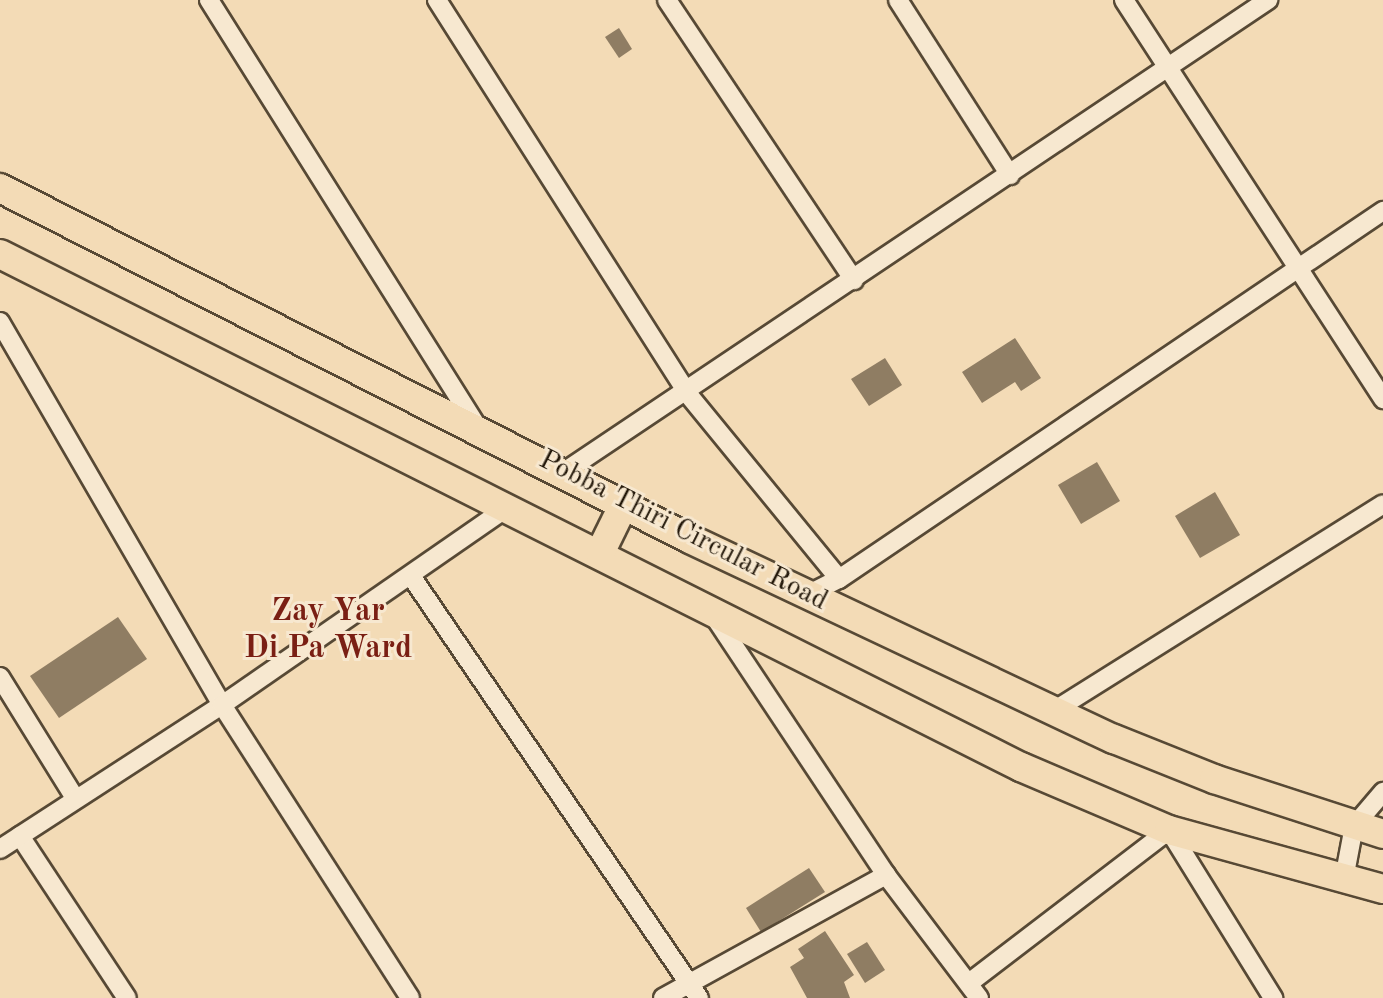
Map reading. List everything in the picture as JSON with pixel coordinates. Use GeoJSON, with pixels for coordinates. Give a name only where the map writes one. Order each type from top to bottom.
{"type":"FeatureCollection","features":[{"type":"Feature","properties":{"kind":"main road","name":"Pobba Thiri Circular Road"},"geometry":{"type":"LineString","coordinates":[[0,188],[807,595],[1055,710],[1214,779],[1383,834]]}},
{"type":"Feature","properties":{"kind":"main road","name":"Pobba Thiri Circular Road"},"geometry":{"type":"LineString","coordinates":[[0,254],[1021,767],[1169,830],[1383,889]]}},
{"type":"Feature","properties":{"kind":"main road"},"geometry":{"type":"LineString","coordinates":[[600,553],[624,504]]}},
{"type":"Feature","properties":{"kind":"street"},"geometry":{"type":"LineString","coordinates":[[209,0],[478,428]]}},
{"type":"Feature","properties":{"kind":"street"},"geometry":{"type":"LineString","coordinates":[[437,0],[687,393],[839,579]]}},
{"type":"Feature","properties":{"kind":"street"},"geometry":{"type":"LineString","coordinates":[[667,0],[854,280]]}},
{"type":"Feature","properties":{"kind":"street"},"geometry":{"type":"LineString","coordinates":[[898,0],[1010,175]]}},
{"type":"Feature","properties":{"kind":"street"},"geometry":{"type":"LineString","coordinates":[[1124,0],[1383,399]]}},
{"type":"Feature","properties":{"kind":"street"},"geometry":{"type":"LineString","coordinates":[[564,472],[687,393],[1268,0]]}},
{"type":"Feature","properties":{"kind":"street"},"geometry":{"type":"LineString","coordinates":[[807,595],[839,579],[1383,211]]}},
{"type":"Feature","properties":{"kind":"street"},"geometry":{"type":"LineString","coordinates":[[0,322],[222,705],[410,998]]}},
{"type":"Feature","properties":{"kind":"street"},"geometry":{"type":"LineString","coordinates":[[1055,710],[1383,504]]}},
{"type":"Feature","properties":{"kind":"street"},"geometry":{"type":"LineString","coordinates":[[0,849],[222,705],[506,508]]}},
{"type":"Feature","properties":{"kind":"street"},"geometry":{"type":"LineString","coordinates":[[411,576],[694,991]]}},
{"type":"Feature","properties":{"kind":"street"},"geometry":{"type":"LineString","coordinates":[[711,612],[886,875],[974,991],[1169,830],[1273,998]]}},
{"type":"Feature","properties":{"kind":"street"},"geometry":{"type":"LineString","coordinates":[[0,677],[75,798]]}},
{"type":"Feature","properties":{"kind":"street"},"geometry":{"type":"LineString","coordinates":[[1344,879],[1354,826],[1383,792]]}},
{"type":"Feature","properties":{"kind":"street"},"geometry":{"type":"LineString","coordinates":[[20,836],[127,998]]}},
{"type":"Feature","properties":{"kind":"street"},"geometry":{"type":"LineString","coordinates":[[663,998],[694,991],[886,875]]}},
{"type":"Feature","properties":{"kind":"building"},"geometry":{"type":"Polygon","coordinates":[[[619,28],[632,49],[619,58],[605,37],[619,28]]]}},
{"type":"Feature","properties":{"kind":"building"},"geometry":{"type":"Polygon","coordinates":[[[1015,338],[1041,378],[1021,391],[1015,382],[982,403],[962,372],[1015,338]]]}},
{"type":"Feature","properties":{"kind":"building"},"geometry":{"type":"Polygon","coordinates":[[[885,358],[902,385],[869,406],[851,379],[885,358]]]}},
{"type":"Feature","properties":{"kind":"building"},"geometry":{"type":"Polygon","coordinates":[[[1097,462],[1120,501],[1081,524],[1058,485],[1097,462]]]}},
{"type":"Feature","properties":{"kind":"building"},"geometry":{"type":"Polygon","coordinates":[[[1215,492],[1240,535],[1200,558],[1175,516],[1215,492]]]}},
{"type":"Feature","properties":{"kind":"building"},"geometry":{"type":"Polygon","coordinates":[[[118,617],[147,659],[59,718],[30,676],[118,617]]]}},
{"type":"Feature","properties":{"kind":"building"},"geometry":{"type":"Polygon","coordinates":[[[809,868],[825,892],[761,932],[746,908],[809,868]]]}},
{"type":"Feature","properties":{"kind":"building"},"geometry":{"type":"Polygon","coordinates":[[[825,931],[854,975],[844,982],[850,998],[807,998],[790,967],[804,958],[798,949],[825,931]]]}},
{"type":"Feature","properties":{"kind":"building"},"geometry":{"type":"Polygon","coordinates":[[[867,942],[885,970],[865,983],[847,954],[867,942]]]}},
{"type":"Feature","properties":{"kind":"district","name":"Zay Yar Di Pa Ward"},"geometry":{"type":"Point","coordinates":[328,632]}}]}
